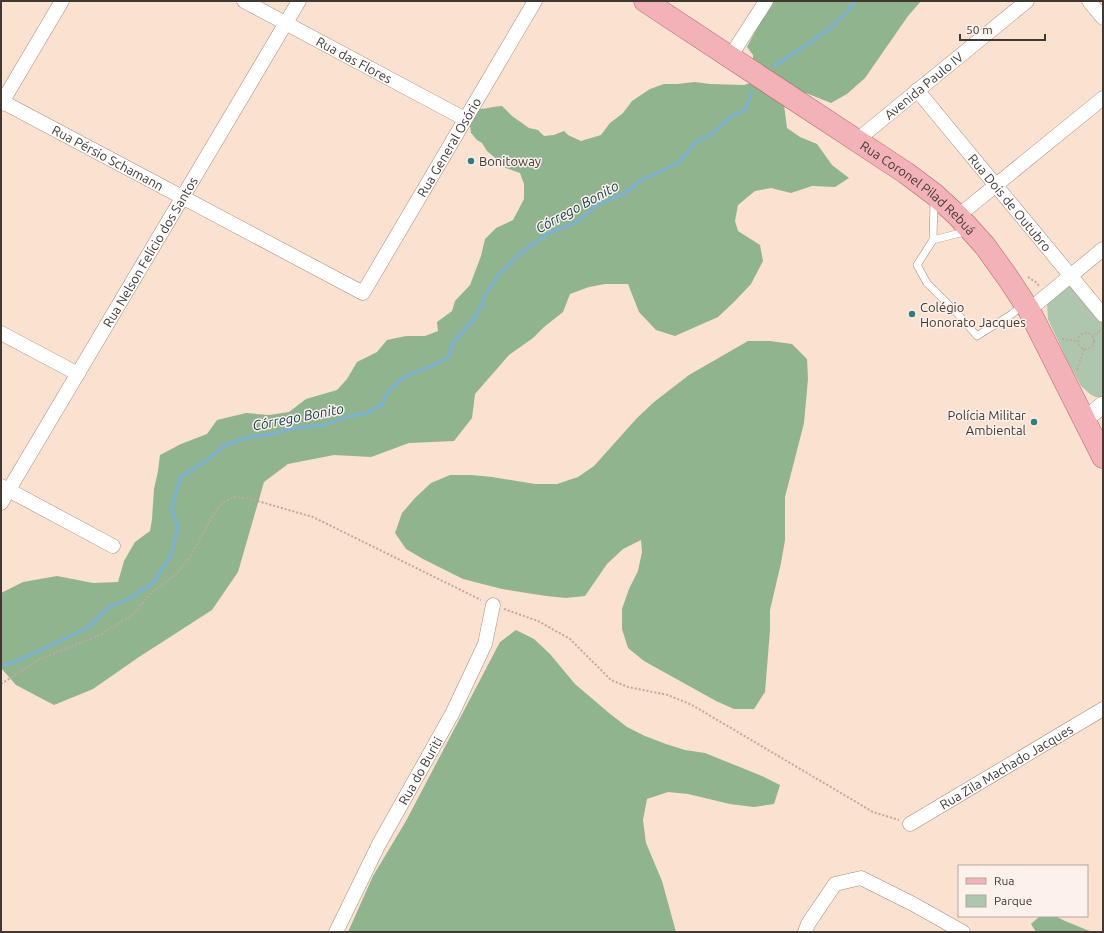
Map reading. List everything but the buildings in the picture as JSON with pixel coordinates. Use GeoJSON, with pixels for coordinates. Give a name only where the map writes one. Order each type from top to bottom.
{"type":"FeatureCollection","features":[{"type":"Feature","properties":{"kind":"main road","name":"Rua Coronel Pilad Rebuá"},"geometry":{"type":"LineString","coordinates":[[647,2],[906,173],[934,194],[964,223],[985,246],[1027,307],[1093,429],[1103,457]]}},
{"type":"Feature","properties":{"kind":"street"},"geometry":{"type":"LineString","coordinates":[[1,102],[62,1]]}},
{"type":"Feature","properties":{"kind":"street","name":"Rua das Flores"},"geometry":{"type":"LineString","coordinates":[[244,1],[465,119]]}},
{"type":"Feature","properties":{"kind":"street","name":"Rua Nelson Felício dos Santos"},"geometry":{"type":"LineString","coordinates":[[1,503],[5,488],[78,374],[299,1]]}},
{"type":"Feature","properties":{"kind":"street","name":"Rua General Osório"},"geometry":{"type":"LineString","coordinates":[[363,292],[535,1]]}},
{"type":"Feature","properties":{"kind":"street"},"geometry":{"type":"LineString","coordinates":[[730,57],[766,1]]}},
{"type":"Feature","properties":{"kind":"street","name":"Avenida Paulo IV"},"geometry":{"type":"LineString","coordinates":[[857,140],[1027,1]]}},
{"type":"Feature","properties":{"kind":"street"},"geometry":{"type":"LineString","coordinates":[[1089,1],[1103,18]]}},
{"type":"Feature","properties":{"kind":"street","name":"Rua Dois de Outubro"},"geometry":{"type":"LineString","coordinates":[[918,90],[1103,315]]}},
{"type":"Feature","properties":{"kind":"street"},"geometry":{"type":"LineString","coordinates":[[964,223],[996,185],[1103,98]]}},
{"type":"Feature","properties":{"kind":"street","name":"Rua Pérsio Schamann"},"geometry":{"type":"LineString","coordinates":[[1,102],[363,292]]}},
{"type":"Feature","properties":{"kind":"street"},"geometry":{"type":"LineString","coordinates":[[1027,307],[1070,276],[1103,249]]}},
{"type":"Feature","properties":{"kind":"street"},"geometry":{"type":"LineString","coordinates":[[1,333],[78,374]]}},
{"type":"Feature","properties":{"kind":"street"},"geometry":{"type":"LineString","coordinates":[[1093,429],[1103,405]]}},
{"type":"Feature","properties":{"kind":"street"},"geometry":{"type":"LineString","coordinates":[[5,488],[113,546]]}},
{"type":"Feature","properties":{"kind":"street","name":"Rua do Buriti"},"geometry":{"type":"LineString","coordinates":[[336,932],[379,844],[452,714],[485,644],[493,605]]}},
{"type":"Feature","properties":{"kind":"street","name":"Rua Zila Machado Jacques"},"geometry":{"type":"LineString","coordinates":[[910,824],[1103,709]]}},
{"type":"Feature","properties":{"kind":"street"},"geometry":{"type":"LineString","coordinates":[[805,932],[808,924],[835,884],[861,878],[913,904],[963,932]]}},
{"type":"Feature","properties":{"kind":"lane"},"geometry":{"type":"LineString","coordinates":[[933,240],[934,194]]}},
{"type":"Feature","properties":{"kind":"lane"},"geometry":{"type":"LineString","coordinates":[[964,223],[933,240],[917,265],[927,283],[957,313],[977,336],[1012,314],[1027,307]]}},
{"type":"Feature","properties":{"kind":"path"},"geometry":{"type":"LineString","coordinates":[[1092,337],[1103,329]]}},
{"type":"Feature","properties":{"kind":"path"},"geometry":{"type":"LineString","coordinates":[[1078,341],[1080,336],[1083,334],[1088,334],[1092,337]]}},
{"type":"Feature","properties":{"kind":"path"},"geometry":{"type":"LineString","coordinates":[[1084,349],[1092,346],[1092,337]]}},
{"type":"Feature","properties":{"kind":"path"},"geometry":{"type":"LineString","coordinates":[[1059,338],[1078,341]]}},
{"type":"Feature","properties":{"kind":"path"},"geometry":{"type":"LineString","coordinates":[[1078,341],[1080,346],[1084,349]]}},
{"type":"Feature","properties":{"kind":"path"},"geometry":{"type":"LineString","coordinates":[[1076,371],[1084,349]]}},
{"type":"Feature","properties":{"kind":"path"},"geometry":{"type":"LineString","coordinates":[[1,684],[40,659],[98,636],[133,614],[150,594],[176,574],[188,560],[216,510],[222,503],[234,497],[247,498],[312,517],[483,602],[538,621],[570,639],[611,680],[628,687],[668,695],[692,705],[873,812],[910,824]]}},
{"type":"Feature","properties":{"kind":"green space"},"geometry":{"type":"Polygon","coordinates":[[[771,1],[921,1],[908,16],[865,78],[847,94],[831,103],[806,93],[796,97],[753,67],[753,55],[747,47],[771,1]]]}},
{"type":"Feature","properties":{"kind":"green space"},"geometry":{"type":"Polygon","coordinates":[[[760,80],[783,97],[787,128],[800,137],[817,144],[832,165],[849,178],[835,187],[812,186],[791,193],[771,188],[755,191],[738,205],[735,221],[738,231],[760,245],[763,261],[751,284],[718,317],[675,336],[656,330],[639,312],[628,284],[605,284],[589,287],[570,294],[563,312],[533,338],[509,355],[475,394],[472,418],[454,441],[409,443],[371,457],[334,455],[288,464],[264,482],[238,572],[212,610],[139,657],[93,689],[54,705],[16,685],[1,668],[1,593],[23,582],[57,576],[93,583],[118,582],[124,561],[135,542],[150,531],[154,489],[160,455],[181,444],[207,434],[217,420],[246,413],[269,415],[289,412],[306,399],[337,390],[347,379],[357,362],[377,352],[387,340],[406,336],[425,336],[438,331],[437,322],[452,311],[455,301],[470,285],[481,256],[485,239],[496,228],[513,220],[524,199],[524,184],[520,173],[503,167],[500,162],[487,151],[482,143],[471,133],[470,125],[479,109],[502,106],[512,116],[529,128],[538,130],[544,136],[554,135],[564,131],[568,135],[581,141],[601,135],[610,123],[623,113],[632,101],[650,89],[664,84],[695,82],[744,85],[760,80]]]}},
{"type":"Feature","properties":{"kind":"green space"},"geometry":{"type":"Polygon","coordinates":[[[1072,284],[1103,322],[1103,397],[1095,397],[1081,386],[1048,319],[1047,304],[1072,284]]]}},
{"type":"Feature","properties":{"kind":"green space"},"geometry":{"type":"Polygon","coordinates":[[[748,341],[770,341],[792,344],[807,359],[808,379],[804,423],[785,497],[785,540],[770,610],[770,630],[765,692],[754,709],[734,709],[716,701],[644,661],[628,648],[622,629],[622,609],[629,589],[638,571],[642,552],[641,540],[623,549],[607,564],[585,596],[566,598],[502,589],[463,579],[406,549],[395,533],[402,513],[415,498],[431,483],[450,475],[492,477],[535,484],[557,484],[578,477],[594,466],[637,418],[654,402],[689,375],[748,341]]]}},
{"type":"Feature","properties":{"kind":"green space"},"geometry":{"type":"Polygon","coordinates":[[[516,630],[534,639],[550,654],[575,684],[627,727],[666,744],[685,750],[705,753],[762,776],[780,785],[774,804],[754,807],[730,804],[688,794],[668,792],[647,799],[643,820],[646,843],[662,881],[676,932],[348,932],[373,876],[406,821],[500,642],[516,630]]]}},
{"type":"Feature","properties":{"kind":"green space"},"geometry":{"type":"Polygon","coordinates":[[[1039,917],[1057,917],[1092,932],[1036,932],[1031,924],[1039,917]]]}},
{"type":"Feature","properties":{"kind":"waterway"},"geometry":{"type":"LineString","coordinates":[[774,66],[809,44],[841,18],[851,8],[855,1]]}},
{"type":"Feature","properties":{"kind":"waterway","name":"Córrego Bonito"},"geometry":{"type":"LineString","coordinates":[[1,666],[19,660],[89,627],[109,607],[129,599],[154,582],[171,555],[178,527],[171,509],[181,477],[203,463],[224,446],[248,437],[272,434],[295,428],[325,425],[342,418],[367,413],[382,405],[388,392],[404,377],[434,365],[449,357],[452,344],[475,318],[487,292],[500,273],[522,252],[547,234],[575,223],[597,205],[623,194],[644,179],[678,163],[696,142],[712,134],[730,117],[745,110],[752,92]]}},
{"type":"Feature","properties":{"kind":"place","name":"Bonitoway"},"geometry":{"type":"Point","coordinates":[471,161]}},
{"type":"Feature","properties":{"kind":"place","name":"Colégio Honorato Jacques"},"geometry":{"type":"Point","coordinates":[912,314]}},
{"type":"Feature","properties":{"kind":"place","name":"Polícia Militar Ambiental"},"geometry":{"type":"Point","coordinates":[1034,422]}}]}
